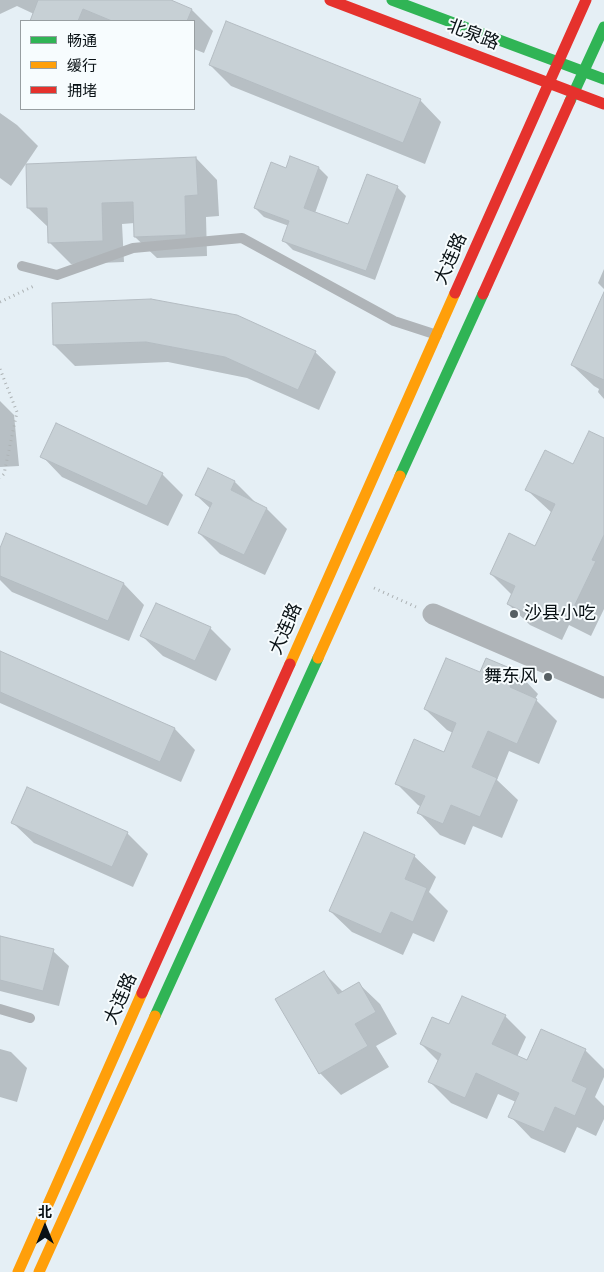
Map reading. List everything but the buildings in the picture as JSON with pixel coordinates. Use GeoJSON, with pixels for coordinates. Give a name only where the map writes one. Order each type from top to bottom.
{"type":"FeatureCollection","features":[{"type":"Feature","properties":{"kind":"street","name":"北泉路"},"geometry":{"type":"LineString","coordinates":[[330,0],[604,104]]}},
{"type":"Feature","properties":{"kind":"street","name":"北泉路"},"geometry":{"type":"LineString","coordinates":[[392,0],[604,79]]}},
{"type":"Feature","properties":{"kind":"street","name":"大连路"},"geometry":{"type":"LineString","coordinates":[[39,1272],[353,580],[549,83],[586,0]]}},
{"type":"Feature","properties":{"kind":"street","name":"大连路"},"geometry":{"type":"LineString","coordinates":[[18,1272],[449,339],[575,93],[604,27]]}},
{"type":"Feature","properties":{"kind":"street"},"geometry":{"type":"LineString","coordinates":[[433,614],[604,688]]}},
{"type":"Feature","properties":{"kind":"lane"},"geometry":{"type":"LineString","coordinates":[[22,266],[57,275],[133,248],[242,238],[394,321],[449,339]]}},
{"type":"Feature","properties":{"kind":"lane"},"geometry":{"type":"LineString","coordinates":[[0,1009],[30,1018]]}},
{"type":"Feature","properties":{"kind":"path"},"geometry":{"type":"LineString","coordinates":[[0,302],[57,275]]}},
{"type":"Feature","properties":{"kind":"path"},"geometry":{"type":"LineString","coordinates":[[0,369],[17,412],[4,474],[0,478]]}},
{"type":"Feature","properties":{"kind":"path"},"geometry":{"type":"LineString","coordinates":[[353,580],[433,614]]}},
{"type":"Feature","properties":{"kind":"traffic: fast"},"geometry":{"type":"LineString","coordinates":[[392,0],[604,79]]}},
{"type":"Feature","properties":{"kind":"traffic: fast"},"geometry":{"type":"LineString","coordinates":[[570,101],[604,27]]}},
{"type":"Feature","properties":{"kind":"traffic: fast"},"geometry":{"type":"LineString","coordinates":[[400,476],[483,294]]}},
{"type":"Feature","properties":{"kind":"traffic: fast"},"geometry":{"type":"LineString","coordinates":[[155,1016],[318,658]]}},
{"type":"Feature","properties":{"kind":"traffic: slow"},"geometry":{"type":"LineString","coordinates":[[290,664],[455,293]]}},
{"type":"Feature","properties":{"kind":"traffic: slow"},"geometry":{"type":"LineString","coordinates":[[318,658],[400,476]]}},
{"type":"Feature","properties":{"kind":"traffic: slow"},"geometry":{"type":"LineString","coordinates":[[18,1272],[142,993]]}},
{"type":"Feature","properties":{"kind":"traffic: slow"},"geometry":{"type":"LineString","coordinates":[[39,1272],[155,1016]]}},
{"type":"Feature","properties":{"kind":"traffic: jam"},"geometry":{"type":"LineString","coordinates":[[330,0],[604,104]]}},
{"type":"Feature","properties":{"kind":"traffic: jam"},"geometry":{"type":"LineString","coordinates":[[455,293],[586,0]]}},
{"type":"Feature","properties":{"kind":"traffic: jam"},"geometry":{"type":"LineString","coordinates":[[483,294],[570,101]]}},
{"type":"Feature","properties":{"kind":"traffic: jam"},"geometry":{"type":"LineString","coordinates":[[142,993],[290,664]]}},
{"type":"Feature","properties":{"kind":"place","name":"沙县小吃"},"geometry":{"type":"Point","coordinates":[514,614]}},
{"type":"Feature","properties":{"kind":"place","name":"舞东风"},"geometry":{"type":"Point","coordinates":[548,677]}}]}
